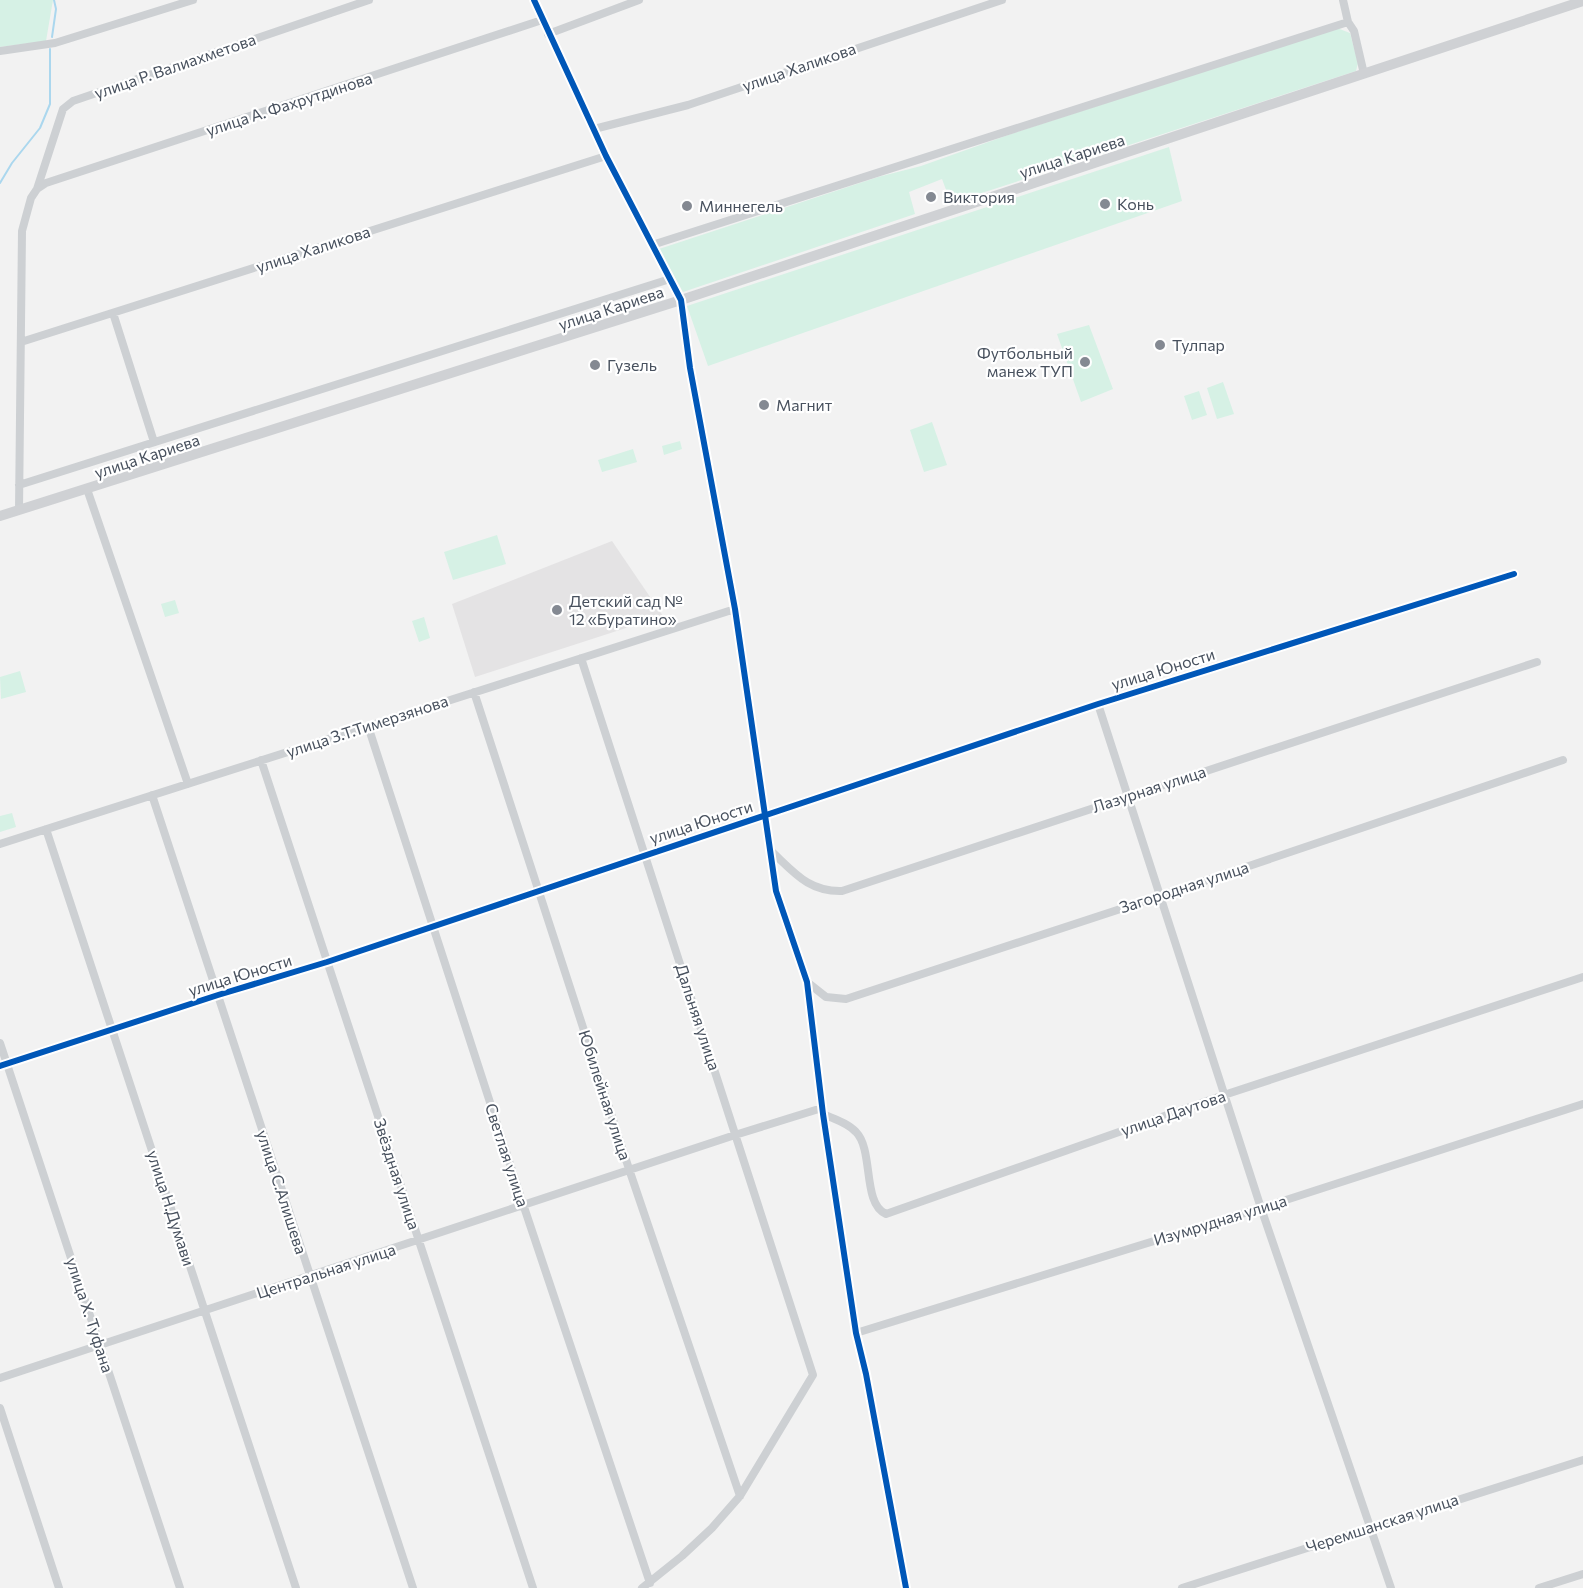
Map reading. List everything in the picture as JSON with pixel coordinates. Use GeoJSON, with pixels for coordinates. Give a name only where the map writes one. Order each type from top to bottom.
{"type":"FeatureCollection","features":[{"type":"Feature","properties":{"kind":"main road","name":"улица Кариева"},"geometry":{"type":"LineString","coordinates":[[0,516],[681,300],[1583,1]]}},
{"type":"Feature","properties":{"kind":"street"},"geometry":{"type":"LineString","coordinates":[[0,51],[55,43],[193,0]]}},
{"type":"Feature","properties":{"kind":"street","name":"улица Р. Валиахметова"},"geometry":{"type":"LineString","coordinates":[[37,189],[60,116],[68,104],[369,0]]}},
{"type":"Feature","properties":{"kind":"street"},"geometry":{"type":"LineString","coordinates":[[534,0],[606,156],[681,300],[690,368],[735,609],[776,891],[807,982],[822,1111],[856,1333],[866,1374],[906,1588]]}},
{"type":"Feature","properties":{"kind":"street"},"geometry":{"type":"LineString","coordinates":[[548,34],[639,0]]}},
{"type":"Feature","properties":{"kind":"street","name":"улица Халикова"},"geometry":{"type":"LineString","coordinates":[[594,129],[688,105],[1002,0]]}},
{"type":"Feature","properties":{"kind":"street"},"geometry":{"type":"LineString","coordinates":[[1343,0],[1348,22],[1354,31],[1364,74]]}},
{"type":"Feature","properties":{"kind":"street","name":"улица А. Фахрутдинова"},"geometry":{"type":"LineString","coordinates":[[37,189],[46,183],[542,20]]}},
{"type":"Feature","properties":{"kind":"street"},"geometry":{"type":"LineString","coordinates":[[652,245],[1348,22]]}},
{"type":"Feature","properties":{"kind":"street","name":"улица Халикова"},"geometry":{"type":"LineString","coordinates":[[21,342],[606,156]]}},
{"type":"Feature","properties":{"kind":"street"},"geometry":{"type":"LineString","coordinates":[[19,510],[22,231],[31,198],[37,189]]}},
{"type":"Feature","properties":{"kind":"street"},"geometry":{"type":"LineString","coordinates":[[19,485],[670,279]]}},
{"type":"Feature","properties":{"kind":"street"},"geometry":{"type":"LineString","coordinates":[[113,313],[154,442]]}},
{"type":"Feature","properties":{"kind":"street"},"geometry":{"type":"LineString","coordinates":[[87,489],[188,784]]}},
{"type":"Feature","properties":{"kind":"street","name":"улица Юности"},"geometry":{"type":"LineString","coordinates":[[4,1065],[327,962],[1098,704],[1514,574]]}},
{"type":"Feature","properties":{"kind":"street","name":"улица З.Т.Тимерзянова"},"geometry":{"type":"LineString","coordinates":[[0,844],[735,609]]}},
{"type":"Feature","properties":{"kind":"street","name":"Дальняя улица"},"geometry":{"type":"LineString","coordinates":[[581,658],[813,1375],[740,1496]]}},
{"type":"Feature","properties":{"kind":"street","name":"Лазурная улица"},"geometry":{"type":"LineString","coordinates":[[770,850],[815,888],[842,891],[1537,662]]}},
{"type":"Feature","properties":{"kind":"street","name":"Юбилейная улица"},"geometry":{"type":"LineString","coordinates":[[474,692],[629,1169],[740,1496]]}},
{"type":"Feature","properties":{"kind":"street"},"geometry":{"type":"LineString","coordinates":[[1098,704],[1261,1208],[1391,1588]]}},
{"type":"Feature","properties":{"kind":"street","name":"Светлая улица"},"geometry":{"type":"LineString","coordinates":[[368,726],[523,1204],[650,1583]]}},
{"type":"Feature","properties":{"kind":"street","name":"Звёздная улица"},"geometry":{"type":"LineString","coordinates":[[261,760],[533,1588]]}},
{"type":"Feature","properties":{"kind":"street","name":"Загородная улица"},"geometry":{"type":"LineString","coordinates":[[807,982],[825,997],[846,999],[1563,760]]}},
{"type":"Feature","properties":{"kind":"street","name":"улица С.Алишева"},"geometry":{"type":"LineString","coordinates":[[152,795],[413,1588]]}},
{"type":"Feature","properties":{"kind":"street","name":"улица Н.Думави"},"geometry":{"type":"LineString","coordinates":[[46,829],[296,1588]]}},
{"type":"Feature","properties":{"kind":"street","name":"улица Даутова"},"geometry":{"type":"LineString","coordinates":[[822,1111],[850,1126],[858,1133],[876,1206],[886,1214],[1224,1095],[1583,977]]}},
{"type":"Feature","properties":{"kind":"street","name":"улица Х. Туфана"},"geometry":{"type":"LineString","coordinates":[[0,1043],[4,1065],[180,1588]]}},
{"type":"Feature","properties":{"kind":"street","name":"Изумрудная улица"},"geometry":{"type":"LineString","coordinates":[[856,1333],[1261,1208],[1583,1104]]}},
{"type":"Feature","properties":{"kind":"street","name":"Центральная улица"},"geometry":{"type":"LineString","coordinates":[[0,1378],[419,1241],[629,1169],[735,1135],[822,1111]]}},
{"type":"Feature","properties":{"kind":"street"},"geometry":{"type":"LineString","coordinates":[[0,1408],[59,1588]]}},
{"type":"Feature","properties":{"kind":"street","name":"Черемшанская улица"},"geometry":{"type":"LineString","coordinates":[[1182,1588],[1583,1460]]}},
{"type":"Feature","properties":{"kind":"street"},"geometry":{"type":"LineString","coordinates":[[642,1588],[704,1535],[740,1496]]}},
{"type":"Feature","properties":{"kind":"street"},"geometry":{"type":"LineString","coordinates":[[1539,1588],[1583,1574]]}},
{"type":"Feature","properties":{"kind":"shaded area","name":"Детский сад № 12 «Буратино»"},"geometry":{"type":"Polygon","coordinates":[[[612,541],[663,616],[475,677],[452,604],[612,541]]]}},
{"type":"Feature","properties":{"kind":"green space"},"geometry":{"type":"Polygon","coordinates":[[[0,0],[53,0],[46,41],[0,47],[0,0]]]}},
{"type":"Feature","properties":{"kind":"green space"},"geometry":{"type":"Polygon","coordinates":[[[1337,28],[1350,33],[1358,63],[1356,71],[951,203],[942,179],[909,192],[915,214],[683,292],[659,249],[878,177],[921,166],[1011,134],[1337,28]]]}},
{"type":"Feature","properties":{"kind":"green space"},"geometry":{"type":"Polygon","coordinates":[[[1169,147],[1182,201],[708,366],[687,306],[1169,147]]]}},
{"type":"Feature","properties":{"kind":"green space","name":"Футбольный манеж ТУП"},"geometry":{"type":"Polygon","coordinates":[[[1089,325],[1113,389],[1081,402],[1057,334],[1089,325]]]}},
{"type":"Feature","properties":{"kind":"green space"},"geometry":{"type":"Polygon","coordinates":[[[1223,382],[1234,414],[1217,419],[1207,388],[1223,382]]]}},
{"type":"Feature","properties":{"kind":"green space"},"geometry":{"type":"Polygon","coordinates":[[[1199,391],[1207,415],[1192,420],[1184,396],[1199,391]]]}},
{"type":"Feature","properties":{"kind":"green space"},"geometry":{"type":"Polygon","coordinates":[[[932,422],[947,465],[924,472],[910,430],[932,422]]]}},
{"type":"Feature","properties":{"kind":"green space"},"geometry":{"type":"Polygon","coordinates":[[[680,441],[682,449],[664,455],[662,446],[680,441]]]}},
{"type":"Feature","properties":{"kind":"green space"},"geometry":{"type":"Polygon","coordinates":[[[633,449],[637,462],[602,472],[598,460],[633,449]]]}},
{"type":"Feature","properties":{"kind":"green space"},"geometry":{"type":"Polygon","coordinates":[[[497,535],[506,564],[453,580],[444,552],[497,535]]]}},
{"type":"Feature","properties":{"kind":"green space"},"geometry":{"type":"Polygon","coordinates":[[[175,600],[179,613],[165,617],[161,604],[175,600]]]}},
{"type":"Feature","properties":{"kind":"green space"},"geometry":{"type":"Polygon","coordinates":[[[424,617],[430,638],[419,642],[412,621],[424,617]]]}},
{"type":"Feature","properties":{"kind":"green space"},"geometry":{"type":"Polygon","coordinates":[[[20,671],[26,692],[1,699],[0,677],[20,671]]]}},
{"type":"Feature","properties":{"kind":"green space"},"geometry":{"type":"Polygon","coordinates":[[[12,813],[16,827],[0,832],[0,816],[12,813]]]}},
{"type":"Feature","properties":{"kind":"waterway"},"geometry":{"type":"LineString","coordinates":[[52,37],[56,9],[54,0]]}},
{"type":"Feature","properties":{"kind":"waterway"},"geometry":{"type":"LineString","coordinates":[[0,183],[12,163],[40,128],[50,104],[50,49]]}},
{"type":"Feature","properties":{"kind":"cycle path"},"geometry":{"type":"LineString","coordinates":[[534,0],[606,156],[681,300],[690,368],[735,609],[776,891],[807,982],[823,1114],[856,1333],[866,1374],[906,1588]]}},
{"type":"Feature","properties":{"kind":"cycle path"},"geometry":{"type":"LineString","coordinates":[[0,1066],[327,962],[1098,704],[1514,574]]}},
{"type":"Feature","properties":{"kind":"place","name":"Виктория"},"geometry":{"type":"Point","coordinates":[931,197]}},
{"type":"Feature","properties":{"kind":"place","name":"Конь"},"geometry":{"type":"Point","coordinates":[1105,204]}},
{"type":"Feature","properties":{"kind":"place","name":"Миннегель"},"geometry":{"type":"Point","coordinates":[687,206]}},
{"type":"Feature","properties":{"kind":"place","name":"Тулпар"},"geometry":{"type":"Point","coordinates":[1160,345]}},
{"type":"Feature","properties":{"kind":"place","name":"Футбольный манеж ТУП"},"geometry":{"type":"Point","coordinates":[1085,362]}},
{"type":"Feature","properties":{"kind":"place","name":"Гузель"},"geometry":{"type":"Point","coordinates":[595,365]}},
{"type":"Feature","properties":{"kind":"place","name":"Магнит"},"geometry":{"type":"Point","coordinates":[764,405]}},
{"type":"Feature","properties":{"kind":"place","name":"Детский сад № 12 «Буратино»"},"geometry":{"type":"Point","coordinates":[557,610]}}]}
